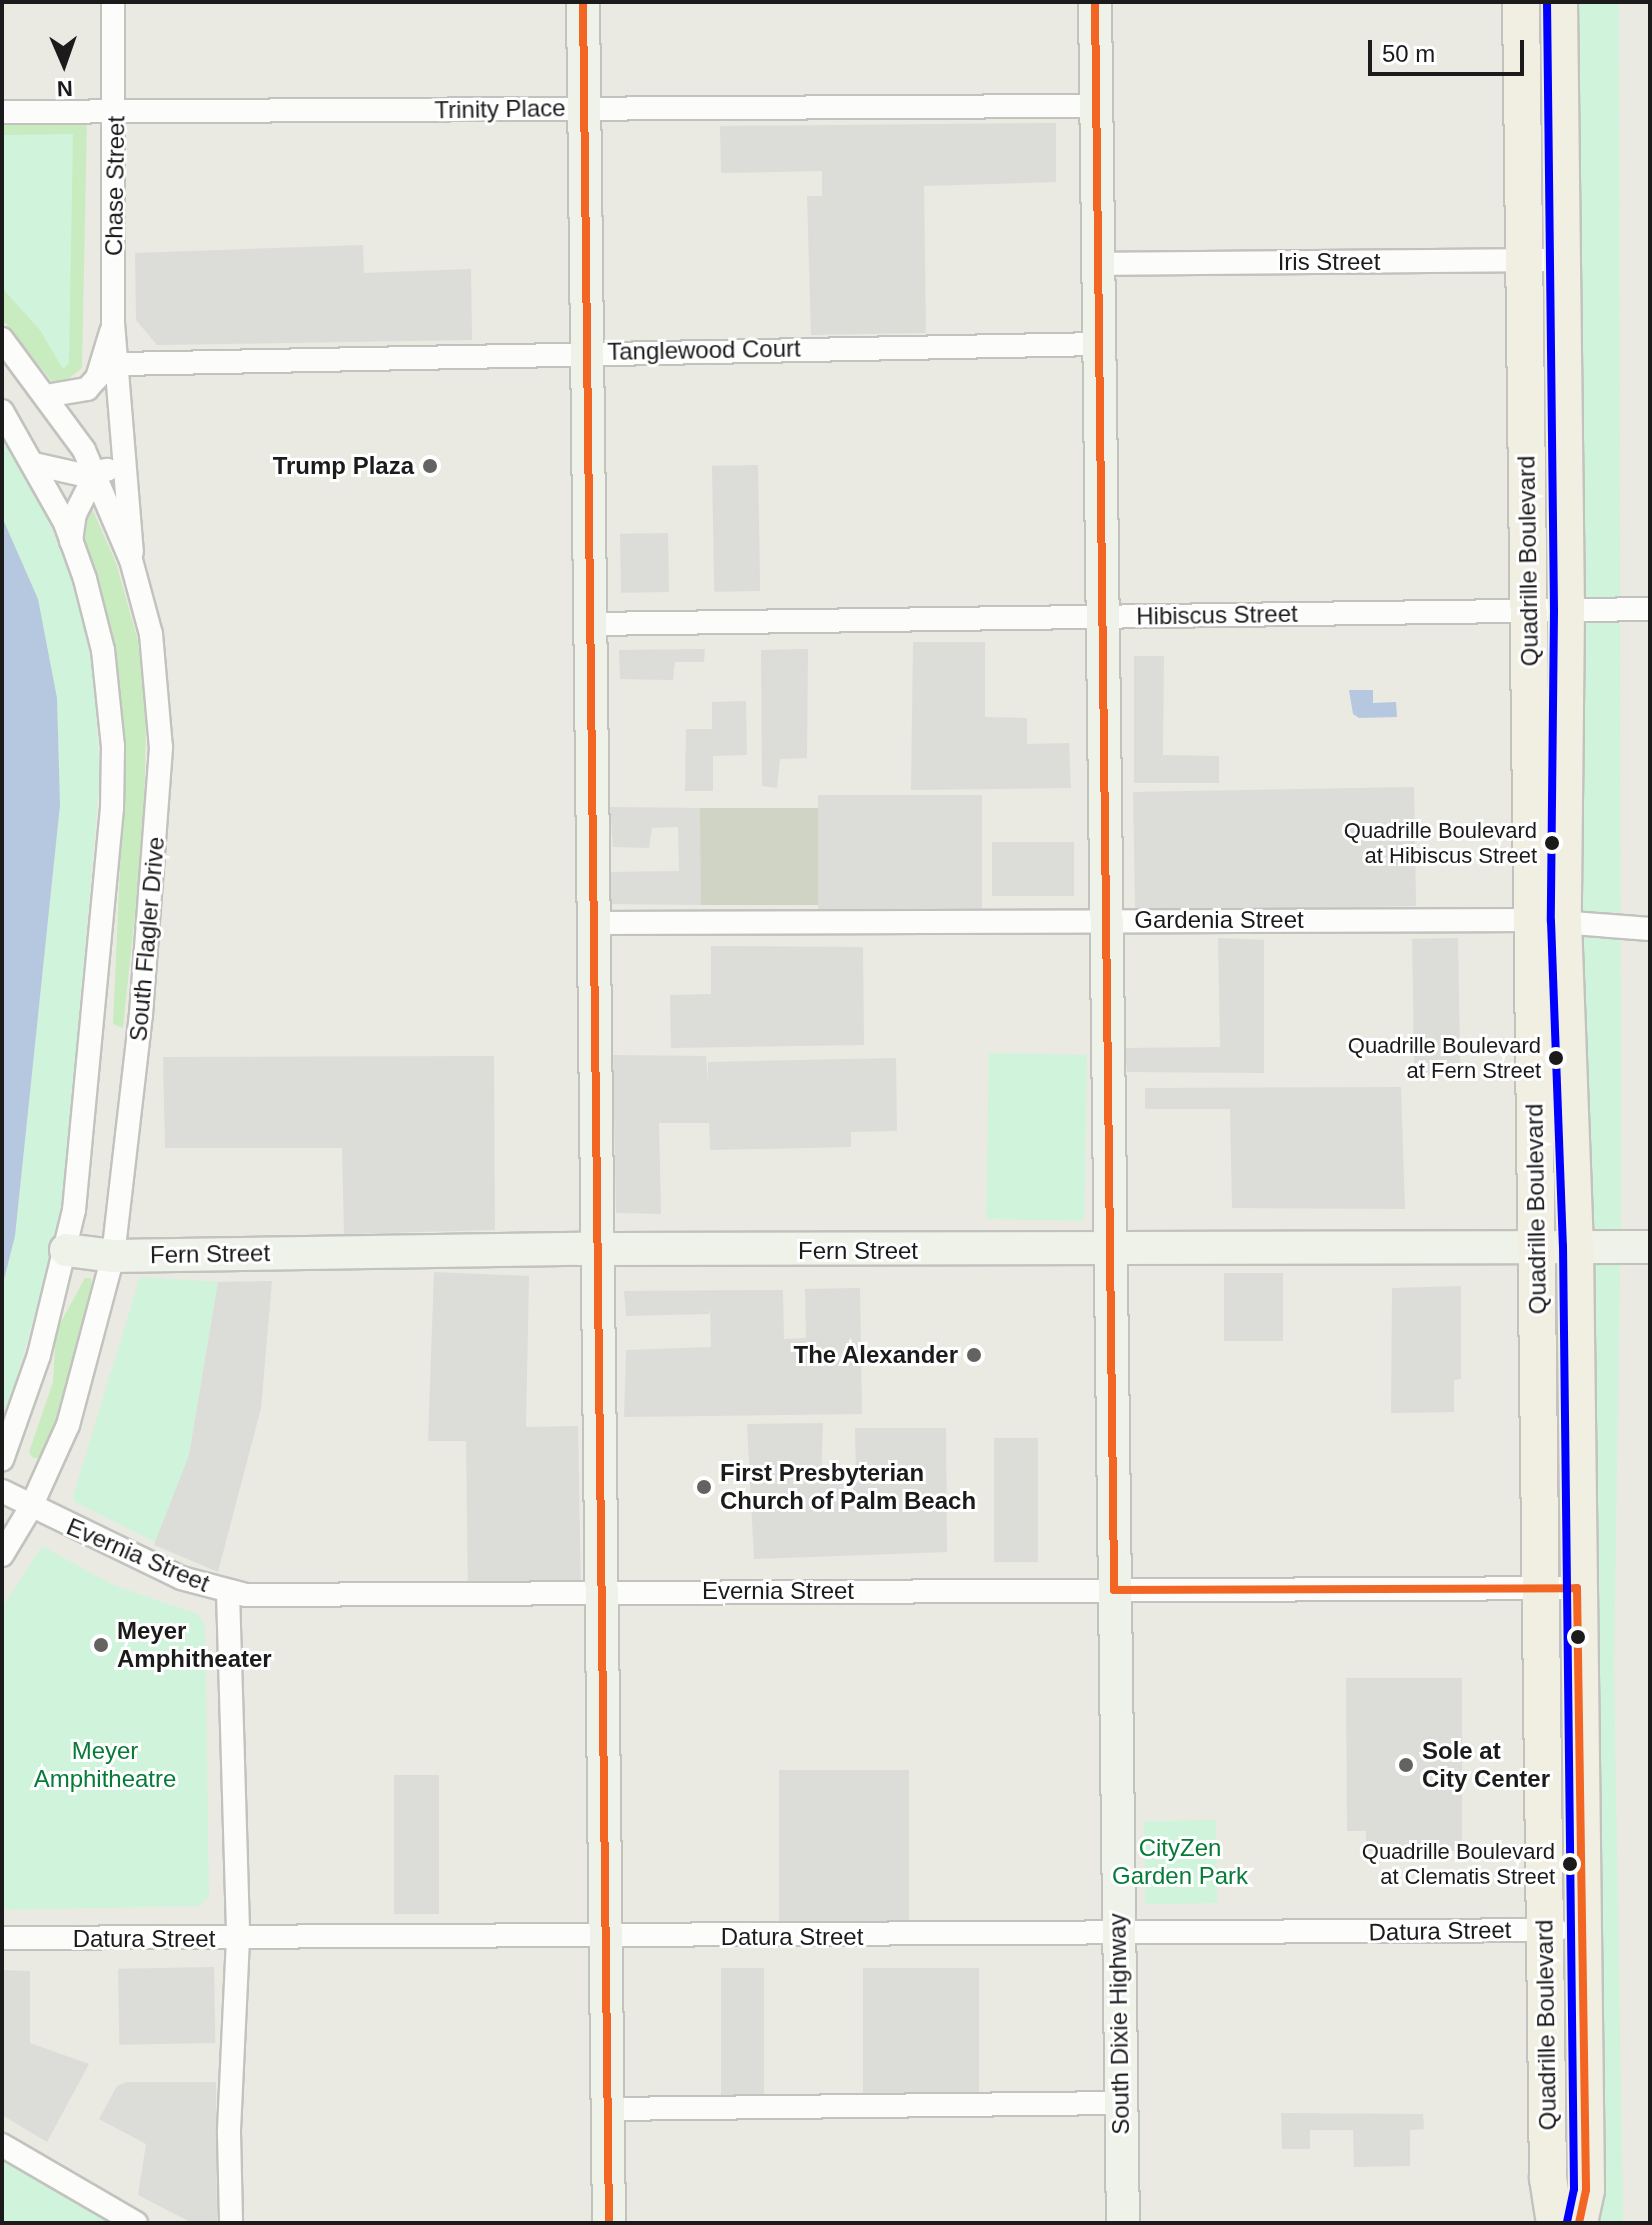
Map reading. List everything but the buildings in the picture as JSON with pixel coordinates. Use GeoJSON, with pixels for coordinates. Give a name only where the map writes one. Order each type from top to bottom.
{"type":"FeatureCollection","features":[{"type":"Feature","properties":{"kind":"main road","name":"Quadrille Boulevard"},"geometry":{"type":"LineString","coordinates":[[1521,2],[1529,611],[1548,920],[1575,1246],[1586,2190],[1579,2223]]}},
{"type":"Feature","properties":{"kind":"main road","name":"Quadrille Boulevard"},"geometry":{"type":"LineString","coordinates":[[1555,2223],[1548,2178],[1537,1246],[1548,920],[1566,611],[1559,2]]}},
{"type":"Feature","properties":{"kind":"street","name":"Chase Street"},"geometry":{"type":"LineString","coordinates":[[113,2],[116,110],[113,323],[120,364],[131,560]]}},
{"type":"Feature","properties":{"kind":"street"},"geometry":{"type":"LineString","coordinates":[[583,2],[609,2223]]}},
{"type":"Feature","properties":{"kind":"street","name":"South Dixie Highway"},"geometry":{"type":"LineString","coordinates":[[1095,2],[1093,106],[1123,2223]]}},
{"type":"Feature","properties":{"kind":"street","name":"Trinity Place"},"geometry":{"type":"LineString","coordinates":[[2,112],[1093,106]]}},
{"type":"Feature","properties":{"kind":"street","name":"Iris Street"},"geometry":{"type":"LineString","coordinates":[[1096,264],[1563,260]]}},
{"type":"Feature","properties":{"kind":"street","name":"Chase Street"},"geometry":{"type":"LineString","coordinates":[[46,396],[74,394],[97,378],[113,323]]}},
{"type":"Feature","properties":{"kind":"street","name":"South Flagler Drive"},"geometry":{"type":"LineString","coordinates":[[2,339],[46,396],[95,475],[131,560],[151,634],[161,748],[143,1000],[113,1256],[68,1425],[31,1507],[2,1555]]}},
{"type":"Feature","properties":{"kind":"street","name":"Tanglewood Court"},"geometry":{"type":"LineString","coordinates":[[120,364],[588,352],[1097,344]]}},
{"type":"Feature","properties":{"kind":"street","name":"South Flagler Drive"},"geometry":{"type":"LineString","coordinates":[[2,411],[34,464],[71,542],[99,627],[113,746],[100,943],[66,1250],[39,1355],[2,1460]]}},
{"type":"Feature","properties":{"kind":"street"},"geometry":{"type":"LineString","coordinates":[[34,464],[95,475],[125,462]]}},
{"type":"Feature","properties":{"kind":"street"},"geometry":{"type":"LineString","coordinates":[[71,542],[75,514],[95,475]]}},
{"type":"Feature","properties":{"kind":"street","name":"Hibiscus Street"},"geometry":{"type":"LineString","coordinates":[[592,624],[1650,609]]}},
{"type":"Feature","properties":{"kind":"street","name":"Gardenia Street"},"geometry":{"type":"LineString","coordinates":[[595,923],[1548,920],[1650,929]]}},
{"type":"Feature","properties":{"kind":"street","name":"Fern Street"},"geometry":{"type":"LineString","coordinates":[[66,1250],[113,1256],[599,1249],[1650,1247]]}},
{"type":"Feature","properties":{"kind":"street","name":"Evernia Street"},"geometry":{"type":"LineString","coordinates":[[2,1491],[138,1560],[228,1593],[1577,1588]]}},
{"type":"Feature","properties":{"kind":"street"},"geometry":{"type":"LineString","coordinates":[[228,1593],[238,1939],[229,2133],[231,2223]]}},
{"type":"Feature","properties":{"kind":"street","name":"Datura Street"},"geometry":{"type":"LineString","coordinates":[[2,1938],[1583,1930]]}},
{"type":"Feature","properties":{"kind":"street"},"geometry":{"type":"LineString","coordinates":[[608,2109],[1120,2103]]}},
{"type":"Feature","properties":{"kind":"street"},"geometry":{"type":"LineString","coordinates":[[2,2145],[136,2223]]}},
{"type":"Feature","properties":{"kind":"shaded area"},"geometry":{"type":"Polygon","coordinates":[[[1056,123],[1056,182],[924,186],[926,333],[811,335],[807,196],[822,196],[822,171],[721,173],[720,126],[1056,123]]]}},
{"type":"Feature","properties":{"kind":"shaded area"},"geometry":{"type":"Polygon","coordinates":[[[363,245],[364,273],[471,269],[472,340],[157,345],[136,320],[135,253],[363,245]]]}},
{"type":"Feature","properties":{"kind":"shaded area"},"geometry":{"type":"Polygon","coordinates":[[[758,465],[760,591],[714,592],[712,466],[758,465]]]}},
{"type":"Feature","properties":{"kind":"shaded area"},"geometry":{"type":"Polygon","coordinates":[[[668,533],[669,592],[621,593],[620,534],[668,533]]]}},
{"type":"Feature","properties":{"kind":"shaded area"},"geometry":{"type":"Polygon","coordinates":[[[913,642],[985,642],[985,717],[1027,718],[1027,744],[1069,743],[1071,788],[911,790],[913,642]]]}},
{"type":"Feature","properties":{"kind":"shaded area"},"geometry":{"type":"Polygon","coordinates":[[[705,649],[704,662],[675,662],[673,680],[620,679],[619,650],[705,649]]]}},
{"type":"Feature","properties":{"kind":"shaded area"},"geometry":{"type":"Polygon","coordinates":[[[808,649],[807,758],[780,759],[777,788],[762,786],[761,650],[808,649]]]}},
{"type":"Feature","properties":{"kind":"shaded area"},"geometry":{"type":"Polygon","coordinates":[[[1134,656],[1164,656],[1163,755],[1219,756],[1219,783],[1134,783],[1134,656]]]}},
{"type":"Feature","properties":{"kind":"shaded area"},"geometry":{"type":"Polygon","coordinates":[[[746,701],[747,755],[713,756],[713,791],[685,791],[686,729],[712,729],[712,702],[746,701]]]}},
{"type":"Feature","properties":{"kind":"shaded area"},"geometry":{"type":"Polygon","coordinates":[[[1414,787],[1416,906],[1135,911],[1133,792],[1414,787]]]}},
{"type":"Feature","properties":{"kind":"shaded area"},"geometry":{"type":"Polygon","coordinates":[[[818,795],[982,795],[982,911],[818,911],[818,795]]]}},
{"type":"Feature","properties":{"kind":"shaded area"},"geometry":{"type":"Polygon","coordinates":[[[610,807],[700,808],[701,905],[610,904],[608,872],[679,871],[678,827],[652,828],[649,848],[613,847],[610,807]]]}},
{"type":"Feature","properties":{"kind":"shaded area"},"geometry":{"type":"Polygon","coordinates":[[[700,808],[818,808],[818,905],[700,905],[700,808]]]}},
{"type":"Feature","properties":{"kind":"shaded area"},"geometry":{"type":"Polygon","coordinates":[[[992,842],[1074,842],[1074,896],[992,896],[992,842]]]}},
{"type":"Feature","properties":{"kind":"shaded area"},"geometry":{"type":"Polygon","coordinates":[[[1218,938],[1264,940],[1264,1073],[1127,1072],[1125,1048],[1220,1047],[1218,938]]]}},
{"type":"Feature","properties":{"kind":"shaded area"},"geometry":{"type":"Polygon","coordinates":[[[1458,938],[1460,1075],[1414,1076],[1412,939],[1458,938]]]}},
{"type":"Feature","properties":{"kind":"shaded area"},"geometry":{"type":"Polygon","coordinates":[[[711,946],[863,947],[864,1045],[671,1048],[670,995],[711,994],[711,946]]]}},
{"type":"Feature","properties":{"kind":"shaded area"},"geometry":{"type":"Polygon","coordinates":[[[613,1055],[706,1056],[708,1082],[708,1062],[896,1058],[897,1131],[851,1132],[851,1147],[710,1150],[709,1123],[659,1123],[661,1214],[616,1213],[613,1055]]]}},
{"type":"Feature","properties":{"kind":"shaded area"},"geometry":{"type":"Polygon","coordinates":[[[494,1056],[495,1230],[344,1234],[342,1148],[165,1148],[163,1057],[494,1056]]]}},
{"type":"Feature","properties":{"kind":"shaded area"},"geometry":{"type":"Polygon","coordinates":[[[1401,1087],[1405,1209],[1232,1208],[1230,1109],[1145,1109],[1145,1088],[1401,1087]]]}},
{"type":"Feature","properties":{"kind":"shaded area"},"geometry":{"type":"Polygon","coordinates":[[[434,1272],[529,1276],[526,1427],[578,1426],[581,1592],[468,1594],[466,1441],[428,1441],[434,1272]]]}},
{"type":"Feature","properties":{"kind":"shaded area"},"geometry":{"type":"Polygon","coordinates":[[[1224,1273],[1283,1273],[1283,1341],[1224,1341],[1224,1273]]]}},
{"type":"Feature","properties":{"kind":"shaded area"},"geometry":{"type":"Polygon","coordinates":[[[272,1281],[261,1408],[218,1572],[154,1545],[189,1455],[218,1282],[272,1281]]]}},
{"type":"Feature","properties":{"kind":"shaded area"},"geometry":{"type":"Polygon","coordinates":[[[1461,1286],[1461,1379],[1454,1380],[1454,1412],[1391,1413],[1392,1288],[1461,1286]]]}},
{"type":"Feature","properties":{"kind":"shaded area"},"geometry":{"type":"Polygon","coordinates":[[[860,1288],[862,1414],[624,1417],[626,1350],[711,1347],[710,1308],[709,1314],[626,1316],[624,1291],[783,1290],[784,1339],[806,1338],[805,1289],[860,1288]]]}},
{"type":"Feature","properties":{"kind":"shaded area"},"geometry":{"type":"Polygon","coordinates":[[[823,1423],[821,1479],[856,1479],[855,1428],[946,1428],[947,1552],[754,1559],[747,1424],[823,1423]]]}},
{"type":"Feature","properties":{"kind":"shaded area"},"geometry":{"type":"Polygon","coordinates":[[[994,1438],[1038,1438],[1038,1562],[994,1562],[994,1438]]]}},
{"type":"Feature","properties":{"kind":"shaded area"},"geometry":{"type":"Polygon","coordinates":[[[1346,1678],[1462,1678],[1462,1851],[1366,1851],[1366,1831],[1347,1831],[1346,1678]]]}},
{"type":"Feature","properties":{"kind":"shaded area"},"geometry":{"type":"Polygon","coordinates":[[[779,1770],[909,1770],[909,1923],[779,1923],[779,1770]]]}},
{"type":"Feature","properties":{"kind":"shaded area"},"geometry":{"type":"Polygon","coordinates":[[[394,1775],[439,1775],[439,1914],[394,1914],[394,1775]]]}},
{"type":"Feature","properties":{"kind":"shaded area"},"geometry":{"type":"Polygon","coordinates":[[[214,1967],[215,2043],[119,2045],[118,1969],[214,1967]]]}},
{"type":"Feature","properties":{"kind":"shaded area"},"geometry":{"type":"Polygon","coordinates":[[[721,1968],[764,1968],[764,2100],[721,2100],[721,1968]]]}},
{"type":"Feature","properties":{"kind":"shaded area"},"geometry":{"type":"Polygon","coordinates":[[[863,1968],[979,1968],[979,2098],[863,2098],[863,1968]]]}},
{"type":"Feature","properties":{"kind":"shaded area"},"geometry":{"type":"Polygon","coordinates":[[[2,1970],[30,1971],[30,2043],[89,2064],[47,2142],[2,2115],[2,1970]]]}},
{"type":"Feature","properties":{"kind":"shaded area"},"geometry":{"type":"Polygon","coordinates":[[[127,2082],[216,2082],[217,2223],[192,2223],[138,2195],[146,2144],[99,2119],[117,2086],[127,2082]]]}},
{"type":"Feature","properties":{"kind":"shaded area"},"geometry":{"type":"Polygon","coordinates":[[[1281,2113],[1423,2114],[1424,2129],[1410,2130],[1410,2166],[1354,2167],[1353,2130],[1310,2130],[1310,2149],[1282,2149],[1281,2113]]]}},
{"type":"Feature","properties":{"kind":"green space"},"geometry":{"type":"Polygon","coordinates":[[[1535,2],[1619,2],[1621,1209],[1614,1664],[1623,2223],[1598,2223],[1568,225],[1539,196],[1535,2]]]}},
{"type":"Feature","properties":{"kind":"green space"},"geometry":{"type":"Polygon","coordinates":[[[87,120],[82,368],[63,383],[53,383],[2,319],[2,122],[87,120]]]}},
{"type":"Feature","properties":{"kind":"green space"},"geometry":{"type":"Polygon","coordinates":[[[73,134],[69,363],[63,369],[40,330],[2,288],[2,135],[73,134]]]}},
{"type":"Feature","properties":{"kind":"green space"},"geometry":{"type":"Polygon","coordinates":[[[2,436],[47,517],[75,587],[93,669],[100,775],[65,1177],[54,1248],[2,1428],[2,1287],[15,1236],[60,805],[57,698],[38,599],[2,517],[2,436]]]}},
{"type":"Feature","properties":{"kind":"green space"},"geometry":{"type":"Polygon","coordinates":[[[91,506],[116,563],[138,641],[146,720],[144,826],[123,1028],[113,1024],[124,777],[121,704],[113,636],[84,538],[85,508],[91,506]]]}},
{"type":"Feature","properties":{"kind":"green space"},"geometry":{"type":"Polygon","coordinates":[[[989,1053],[1087,1055],[1084,1221],[986,1219],[989,1053]]]}},
{"type":"Feature","properties":{"kind":"green space"},"geometry":{"type":"Polygon","coordinates":[[[140,1277],[218,1282],[189,1455],[159,1544],[75,1502],[73,1496],[140,1277]]]}},
{"type":"Feature","properties":{"kind":"green space"},"geometry":{"type":"Polygon","coordinates":[[[85,1278],[91,1278],[92,1289],[68,1381],[54,1428],[39,1458],[33,1458],[29,1452],[53,1382],[56,1331],[85,1278]]]}},
{"type":"Feature","properties":{"kind":"green space","name":"Meyer Amphitheatre"},"geometry":{"type":"Polygon","coordinates":[[[42,1546],[113,1585],[198,1614],[205,1625],[209,1896],[199,1906],[2,1910],[2,1608],[42,1546]]]}},
{"type":"Feature","properties":{"kind":"green space","name":"CityZen Garden Park"},"geometry":{"type":"Polygon","coordinates":[[[1216,1820],[1217,1903],[1145,1904],[1144,1821],[1216,1820]]]}},
{"type":"Feature","properties":{"kind":"green space"},"geometry":{"type":"Polygon","coordinates":[[[2,2154],[124,2223],[2,2223],[2,2154]]]}},
{"type":"Feature","properties":{"kind":"water"},"geometry":{"type":"Polygon","coordinates":[[[2,517],[38,599],[57,698],[60,805],[15,1236],[2,1287],[2,517]]]}},
{"type":"Feature","properties":{"kind":"water"},"geometry":{"type":"Polygon","coordinates":[[[1349,690],[1373,690],[1373,703],[1396,702],[1397,717],[1359,718],[1353,714],[1349,690]]]}},
{"type":"Feature","properties":{"kind":"transit line"},"geometry":{"type":"LineString","coordinates":[[583,2],[609,2223]]}},
{"type":"Feature","properties":{"kind":"transit line"},"geometry":{"type":"LineString","coordinates":[[1095,2],[1114,1590],[1577,1588],[1586,2190],[1579,2223]]}},
{"type":"Feature","properties":{"kind":"transit line"},"geometry":{"type":"LineString","coordinates":[[1547,2],[1554,611],[1551,921],[1563,1246],[1574,2189],[1567,2221]]}},
{"type":"Feature","properties":{"kind":"place","name":"Trump Plaza"},"geometry":{"type":"Point","coordinates":[430,466]}},
{"type":"Feature","properties":{"kind":"place","name":"Quadrille Boulevard at Hibiscus Street"},"geometry":{"type":"Point","coordinates":[1552,843]}},
{"type":"Feature","properties":{"kind":"place","name":"Quadrille Boulevard at Fern Street"},"geometry":{"type":"Point","coordinates":[1556,1058]}},
{"type":"Feature","properties":{"kind":"place","name":"The Alexander"},"geometry":{"type":"Point","coordinates":[974,1355]}},
{"type":"Feature","properties":{"kind":"place","name":"First Presbyterian Church of Palm Beach"},"geometry":{"type":"Point","coordinates":[704,1487]}},
{"type":"Feature","properties":{"kind":"place","name":"Meyer Amphitheater"},"geometry":{"type":"Point","coordinates":[101,1645]}},
{"type":"Feature","properties":{"kind":"place","name":"Sole at City Center"},"geometry":{"type":"Point","coordinates":[1406,1765]}},
{"type":"Feature","properties":{"kind":"place","name":"Quadrille Boulevard at Clematis Street"},"geometry":{"type":"Point","coordinates":[1570,1864]}}]}
